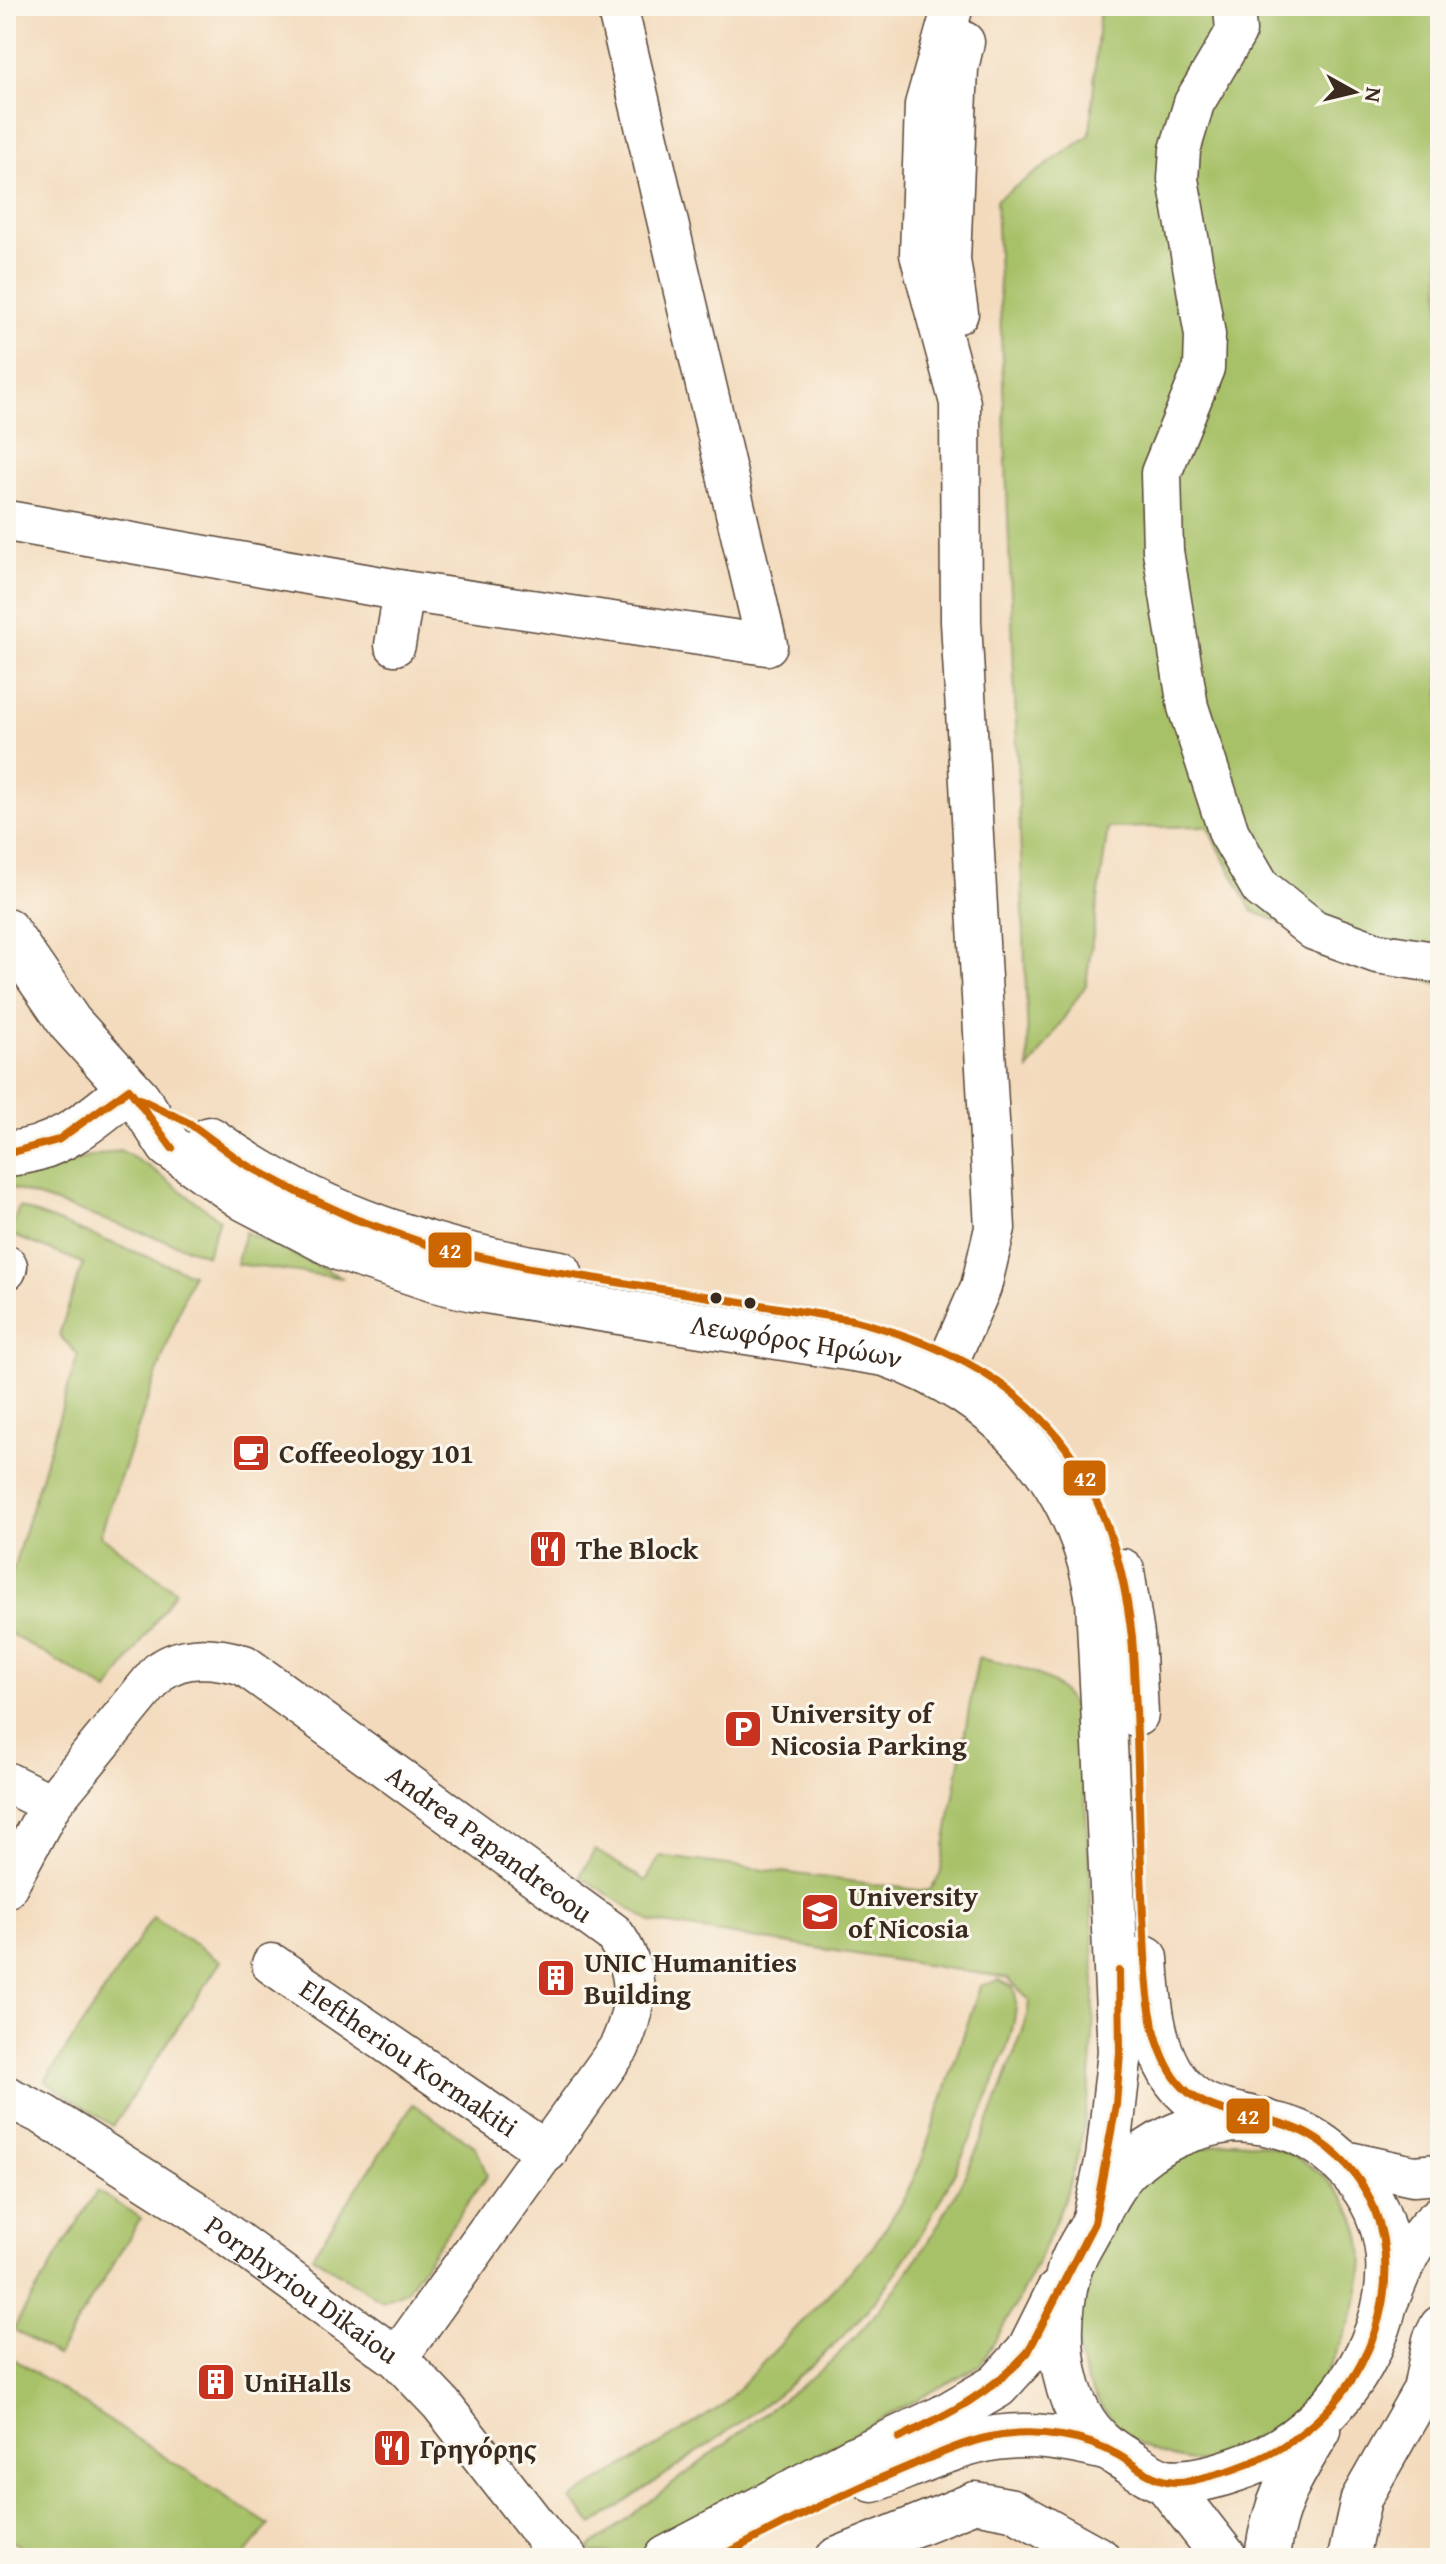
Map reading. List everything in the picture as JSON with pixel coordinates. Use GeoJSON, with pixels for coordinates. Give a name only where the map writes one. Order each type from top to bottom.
{"type":"FeatureCollection","features":[{"type":"Feature","properties":{"kind":"main road","name":"Λεωφόρος Ηρώων"},"geometry":{"type":"LineString","coordinates":[[6,930],[70,1023],[134,1094],[189,1123],[243,1163],[303,1195],[355,1219],[432,1246],[530,1268],[897,1328],[948,1364],[1021,1437],[1051,1477],[1072,1513],[1095,1576],[1108,1739],[1120,2026],[1114,2118],[1094,2223]]}},
{"type":"Feature","properties":{"kind":"main road"},"geometry":{"type":"LineString","coordinates":[[6,1154],[47,1146],[74,1133],[134,1094]]}},
{"type":"Feature","properties":{"kind":"main road","name":"Λεωφόρος Ηρώων"},"geometry":{"type":"LineString","coordinates":[[948,1364],[997,1378],[1042,1419],[1071,1454],[1096,1496],[1109,1529],[1126,1588],[1132,1635],[1149,2006],[1165,2062],[1202,2103],[1305,2133],[1340,2160],[1370,2198],[1386,2244],[1387,2293],[1369,2351],[1337,2401]]}},
{"type":"Feature","properties":{"kind":"main road"},"geometry":{"type":"LineString","coordinates":[[667,2558],[856,2458],[942,2418],[997,2386],[1028,2352],[1107,2196],[1125,2171],[1148,2151],[1174,2135],[1203,2124],[1233,2120],[1263,2121]]}},
{"type":"Feature","properties":{"kind":"main road"},"geometry":{"type":"LineString","coordinates":[[1068,2272],[1061,2314],[1065,2377],[1088,2426],[1109,2449],[1165,2481],[1225,2558]]}},
{"type":"Feature","properties":{"kind":"main road"},"geometry":{"type":"LineString","coordinates":[[1165,2481],[1220,2475],[1247,2466],[1296,2439],[1337,2401]]}},
{"type":"Feature","properties":{"kind":"main road"},"geometry":{"type":"LineString","coordinates":[[1267,2558],[1270,2525],[1281,2492],[1337,2401]]}},
{"type":"Feature","properties":{"kind":"main road"},"geometry":{"type":"LineString","coordinates":[[719,2558],[852,2489],[974,2441],[1009,2434],[1034,2434],[1109,2449]]}},
{"type":"Feature","properties":{"kind":"street"},"geometry":{"type":"LineString","coordinates":[[13,522],[404,591],[767,645],[617,6]]}},
{"type":"Feature","properties":{"kind":"street"},"geometry":{"type":"LineString","coordinates":[[948,1364],[984,1277],[995,1228],[961,622],[960,403],[920,254],[925,105],[953,6]]}},
{"type":"Feature","properties":{"kind":"street"},"geometry":{"type":"LineString","coordinates":[[960,403],[969,372],[950,260],[958,68],[972,6]]}},
{"type":"Feature","properties":{"kind":"street"},"geometry":{"type":"LineString","coordinates":[[1234,6],[1236,32],[1194,103],[1180,150],[1178,179],[1205,335],[1204,368],[1161,473],[1163,551],[1188,707],[1229,833],[1261,888],[1314,930],[1377,953],[1440,963]]}},
{"type":"Feature","properties":{"kind":"street"},"geometry":{"type":"LineString","coordinates":[[395,645],[404,591]]}},
{"type":"Feature","properties":{"kind":"street","name":"Andrea Papandreoou"},"geometry":{"type":"LineString","coordinates":[[6,1888],[51,1804],[142,1692],[172,1662],[210,1658],[244,1665],[613,1933],[627,1951],[634,1976],[635,2003],[619,2048],[397,2358]]}},
{"type":"Feature","properties":{"kind":"street"},"geometry":{"type":"LineString","coordinates":[[6,1782],[51,1804]]}},
{"type":"Feature","properties":{"kind":"street","name":"Eleftheriou Kormakiti"},"geometry":{"type":"LineString","coordinates":[[272,1964],[547,2152]]}},
{"type":"Feature","properties":{"kind":"street","name":"Porphyriou Dikaiou"},"geometry":{"type":"LineString","coordinates":[[6,2096],[44,2115],[192,2209],[397,2358],[441,2404],[555,2552]]}},
{"type":"Feature","properties":{"kind":"street"},"geometry":{"type":"LineString","coordinates":[[1340,2160],[1413,2176],[1440,2174]]}},
{"type":"Feature","properties":{"kind":"street"},"geometry":{"type":"LineString","coordinates":[[1381,2316],[1409,2253],[1428,2225],[1440,2216]]}},
{"type":"Feature","properties":{"kind":"street"},"geometry":{"type":"LineString","coordinates":[[1348,2558],[1361,2499],[1423,2390],[1433,2340],[1440,2326]]}},
{"type":"Feature","properties":{"kind":"street"},"geometry":{"type":"LineString","coordinates":[[836,2558],[975,2502],[1012,2509],[1100,2558]]}},
{"type":"Feature","properties":{"kind":"green space"},"geometry":{"type":"Polygon","coordinates":[[[1100,6],[1440,6],[1440,985],[1252,911],[1207,826],[1108,828],[1086,985],[1029,1070],[996,200],[1090,135],[1100,6]]]}},
{"type":"Feature","properties":{"kind":"green space"},"geometry":{"type":"Polygon","coordinates":[[[120,1150],[151,1168],[219,1219],[207,1255],[6,1186],[6,1177],[120,1150]]]}},
{"type":"Feature","properties":{"kind":"green space"},"geometry":{"type":"Polygon","coordinates":[[[19,1207],[192,1274],[100,1535],[176,1591],[108,1691],[6,1631],[6,1592],[78,1355],[59,1335],[83,1263],[9,1234],[19,1207]]]}},
{"type":"Feature","properties":{"kind":"green space"},"geometry":{"type":"Polygon","coordinates":[[[245,1232],[343,1278],[236,1264],[245,1232]]]}},
{"type":"Feature","properties":{"kind":"green space"},"geometry":{"type":"Polygon","coordinates":[[[978,1658],[1014,1666],[1045,1678],[1069,1699],[1082,1734],[1093,1940],[1093,2043],[1080,2145],[1052,2229],[1025,2287],[980,2365],[643,2551],[626,2556],[592,2552],[588,2549],[826,2366],[885,2302],[934,2232],[974,2156],[1020,2039],[1029,2000],[1008,1978],[651,1922],[580,1876],[595,1850],[646,1881],[660,1856],[925,1891],[931,1889],[940,1875],[978,1658]]]}},
{"type":"Feature","properties":{"kind":"green space"},"geometry":{"type":"Polygon","coordinates":[[[153,1917],[221,1961],[113,2126],[45,2081],[153,1917]]]}},
{"type":"Feature","properties":{"kind":"green space"},"geometry":{"type":"Polygon","coordinates":[[[999,1980],[1013,1987],[1016,1997],[1014,2022],[1001,2063],[956,2170],[925,2228],[891,2280],[843,2336],[776,2395],[593,2525],[571,2499],[722,2406],[872,2248],[901,2204],[921,2163],[980,1986],[999,1980]]]}},
{"type":"Feature","properties":{"kind":"green space"},"geometry":{"type":"Polygon","coordinates":[[[413,2104],[476,2147],[487,2175],[406,2291],[382,2301],[312,2256],[413,2104]]]}},
{"type":"Feature","properties":{"kind":"green space"},"geometry":{"type":"Polygon","coordinates":[[[1234,2141],[1260,2144],[1284,2152],[1327,2179],[1355,2219],[1362,2244],[1362,2271],[1345,2333],[1315,2395],[1299,2420],[1225,2457],[1193,2461],[1143,2446],[1106,2413],[1086,2379],[1080,2360],[1077,2320],[1088,2275],[1136,2187],[1160,2167],[1180,2157],[1234,2141]]]}},
{"type":"Feature","properties":{"kind":"green space"},"geometry":{"type":"Polygon","coordinates":[[[97,2191],[141,2218],[57,2356],[13,2329],[97,2191]]]}},
{"type":"Feature","properties":{"kind":"green space"},"geometry":{"type":"Polygon","coordinates":[[[6,2354],[269,2525],[243,2558],[40,2558],[6,2538],[6,2354]]]}},
{"type":"Feature","properties":{"kind":"transit line","name":"42"},"geometry":{"type":"LineString","coordinates":[[6,1154],[58,1140],[129,1089],[172,1148]]}},
{"type":"Feature","properties":{"kind":"transit line","name":"42"},"geometry":{"type":"LineString","coordinates":[[138,1098],[189,1123],[243,1163],[303,1195],[355,1219],[432,1246],[530,1268],[853,1320],[914,1339],[967,1363],[1012,1392],[1050,1428],[1080,1469],[1104,1517],[1121,1573],[1132,1637],[1146,1968],[1149,2004],[1157,2039],[1176,2079],[1191,2094],[1226,2111],[1288,2126],[1309,2135],[1337,2155],[1359,2180],[1374,2208],[1383,2238],[1383,2302],[1374,2333],[1361,2364],[1334,2404],[1280,2448],[1237,2468],[1173,2482],[1154,2477],[1105,2448],[1077,2439],[1031,2433],[990,2437],[945,2451],[863,2486],[719,2558]]}},
{"type":"Feature","properties":{"kind":"transit line","name":"42"},"geometry":{"type":"LineString","coordinates":[[899,2438],[984,2391],[1028,2352],[1094,2223],[1116,2105],[1120,2052],[1119,1971]]}},
{"type":"Feature","properties":{"kind":"place","name":"Coffeeology 101"},"geometry":{"type":"Point","coordinates":[251,1453]}},
{"type":"Feature","properties":{"kind":"place","name":"The Block"},"geometry":{"type":"Point","coordinates":[548,1549]}},
{"type":"Feature","properties":{"kind":"place","name":"University of Nicosia Parking"},"geometry":{"type":"Point","coordinates":[743,1729]}},
{"type":"Feature","properties":{"kind":"place","name":"University of Nicosia"},"geometry":{"type":"Point","coordinates":[820,1912]}},
{"type":"Feature","properties":{"kind":"place","name":"UNIC Humanities Building"},"geometry":{"type":"Point","coordinates":[556,1978]}},
{"type":"Feature","properties":{"kind":"place","name":"UniHalls"},"geometry":{"type":"Point","coordinates":[216,2382]}},
{"type":"Feature","properties":{"kind":"place","name":"Γρηγόρης"},"geometry":{"type":"Point","coordinates":[392,2448]}}]}
